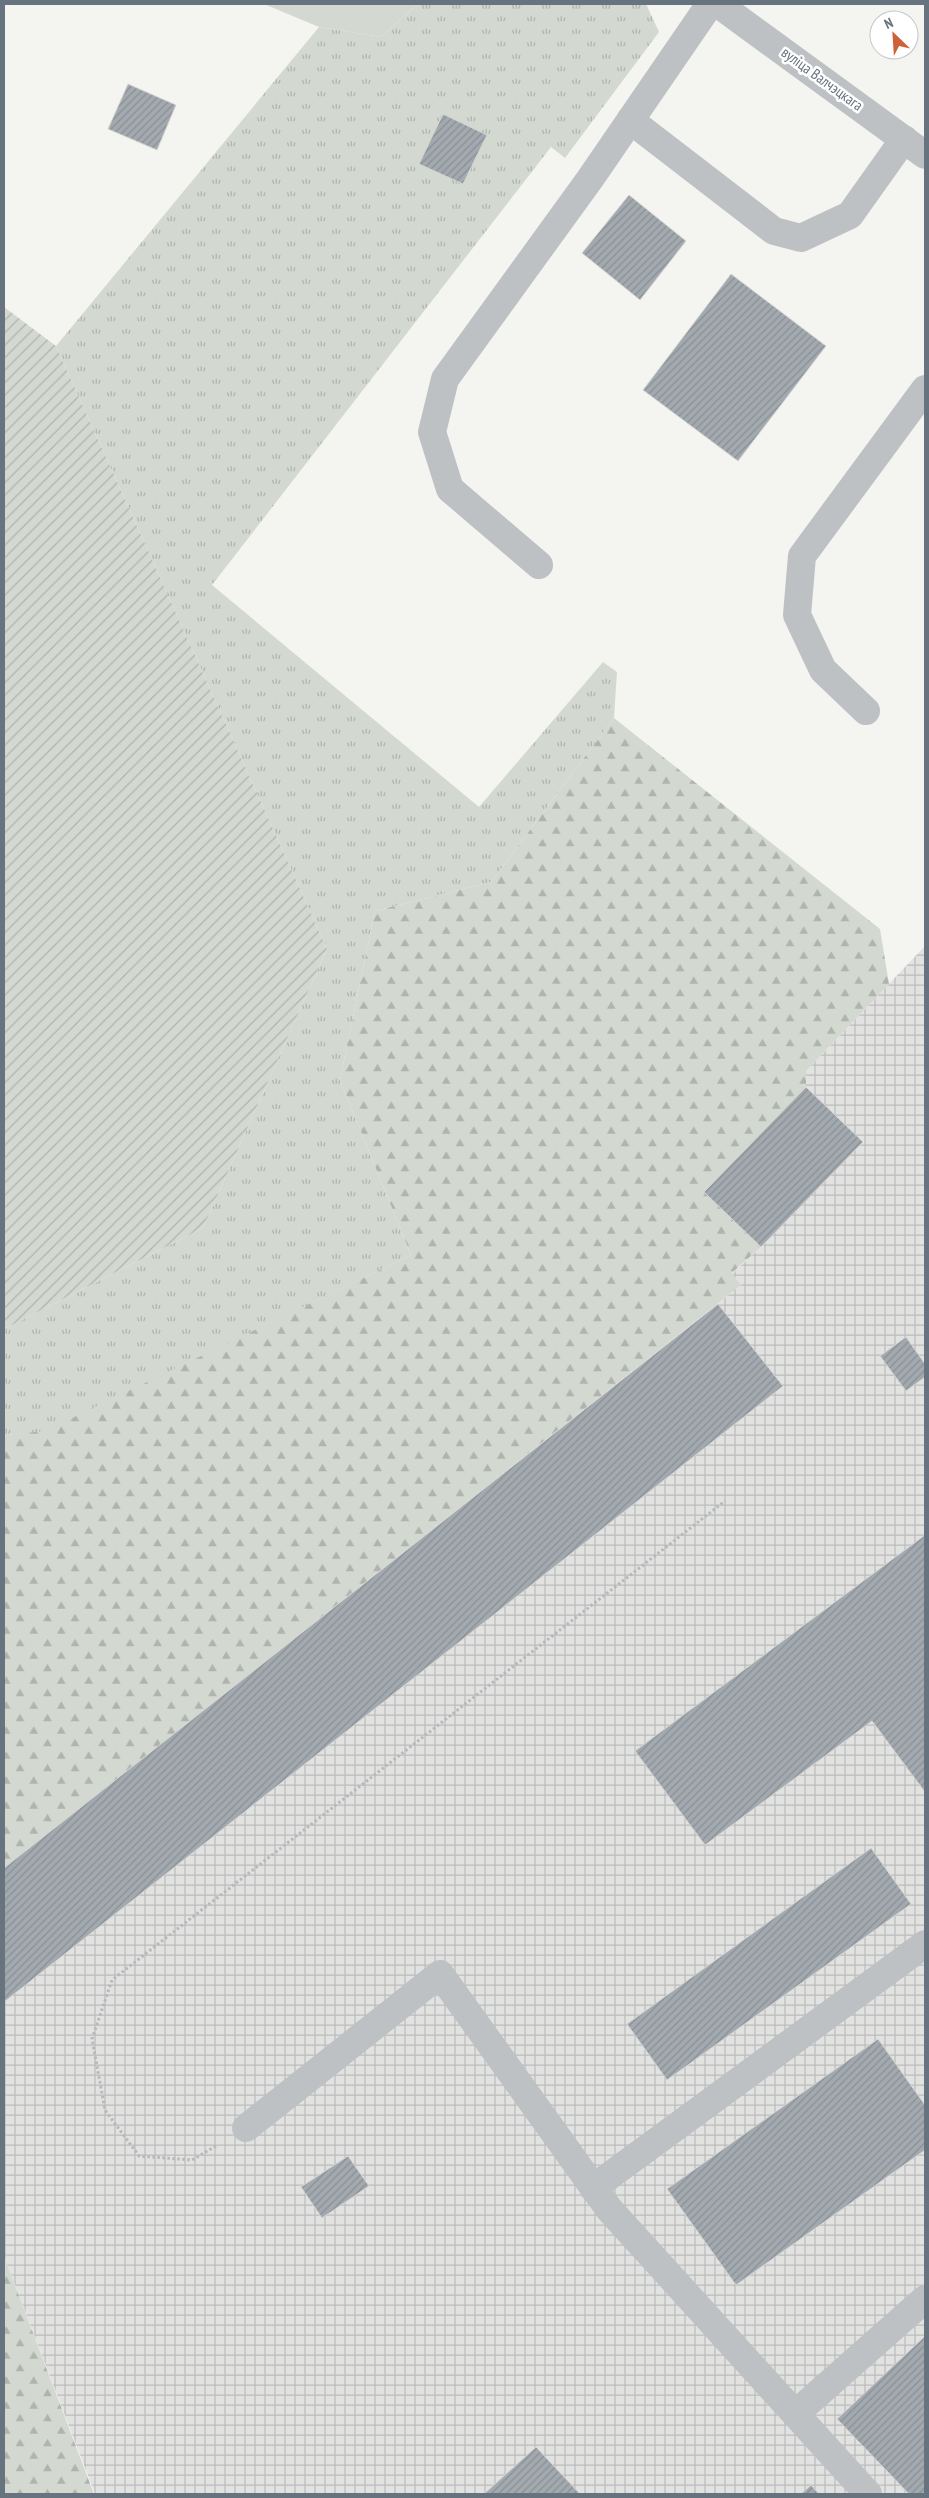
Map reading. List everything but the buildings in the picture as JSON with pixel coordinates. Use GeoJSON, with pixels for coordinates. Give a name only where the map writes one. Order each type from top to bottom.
{"type":"FeatureCollection","features":[{"type":"Feature","properties":{"kind":"street"},"geometry":{"type":"LineString","coordinates":[[539,565],[450,489],[432,432],[445,379],[630,120],[710,4]]}},
{"type":"Feature","properties":{"kind":"street","name":"вуліца Валчэцкага"},"geometry":{"type":"LineString","coordinates":[[718,4],[925,155]]}},
{"type":"Feature","properties":{"kind":"street"},"geometry":{"type":"LineString","coordinates":[[630,120],[774,231],[801,238],[850,215],[904,139]]}},
{"type":"Feature","properties":{"kind":"street"},"geometry":{"type":"LineString","coordinates":[[866,710],[823,670],[797,615],[802,556],[925,388]]}},
{"type":"Feature","properties":{"kind":"street"},"geometry":{"type":"LineString","coordinates":[[593,2188],[925,1944]]}},
{"type":"Feature","properties":{"kind":"street"},"geometry":{"type":"LineString","coordinates":[[246,2128],[440,1974],[609,2209],[868,2494]]}},
{"type":"Feature","properties":{"kind":"street"},"geometry":{"type":"LineString","coordinates":[[795,2414],[925,2299]]}},
{"type":"Feature","properties":{"kind":"path"},"geometry":{"type":"LineString","coordinates":[[246,2128],[192,2160],[139,2156],[105,2110],[92,2039],[112,1980],[725,1501]]}},
{"type":"Feature","properties":{"kind":"shaded area"},"geometry":{"type":"Polygon","coordinates":[[[925,946],[925,2494],[95,2494],[4,2256],[4,1868],[741,1285],[732,1274],[761,1247],[704,1192],[806,1087],[806,1071],[925,946]]]}},
{"type":"Feature","properties":{"kind":"green space"},"geometry":{"type":"Polygon","coordinates":[[[264,4],[418,4],[381,37],[319,27],[264,4]]]}},
{"type":"Feature","properties":{"kind":"green space"},"geometry":{"type":"Polygon","coordinates":[[[418,4],[646,4],[659,32],[565,158],[551,147],[212,585],[479,807],[603,662],[617,672],[614,718],[491,882],[375,911],[340,1080],[411,1255],[45,1432],[4,1435],[4,1329],[203,1228],[327,949],[56,346],[319,27],[381,37],[418,4]]]}},
{"type":"Feature","properties":{"kind":"green space"},"geometry":{"type":"Polygon","coordinates":[[[4,307],[56,346],[327,949],[203,1228],[4,1329],[4,307]]]}},
{"type":"Feature","properties":{"kind":"green space"},"geometry":{"type":"Polygon","coordinates":[[[614,718],[880,929],[889,984],[806,1071],[806,1087],[704,1192],[761,1247],[732,1273],[741,1285],[4,1868],[4,1435],[45,1431],[411,1255],[340,1080],[375,911],[491,882],[614,718]]]}},
{"type":"Feature","properties":{"kind":"green space"},"geometry":{"type":"Polygon","coordinates":[[[4,2256],[94,2494],[4,2494],[4,2256]]]}}]}
